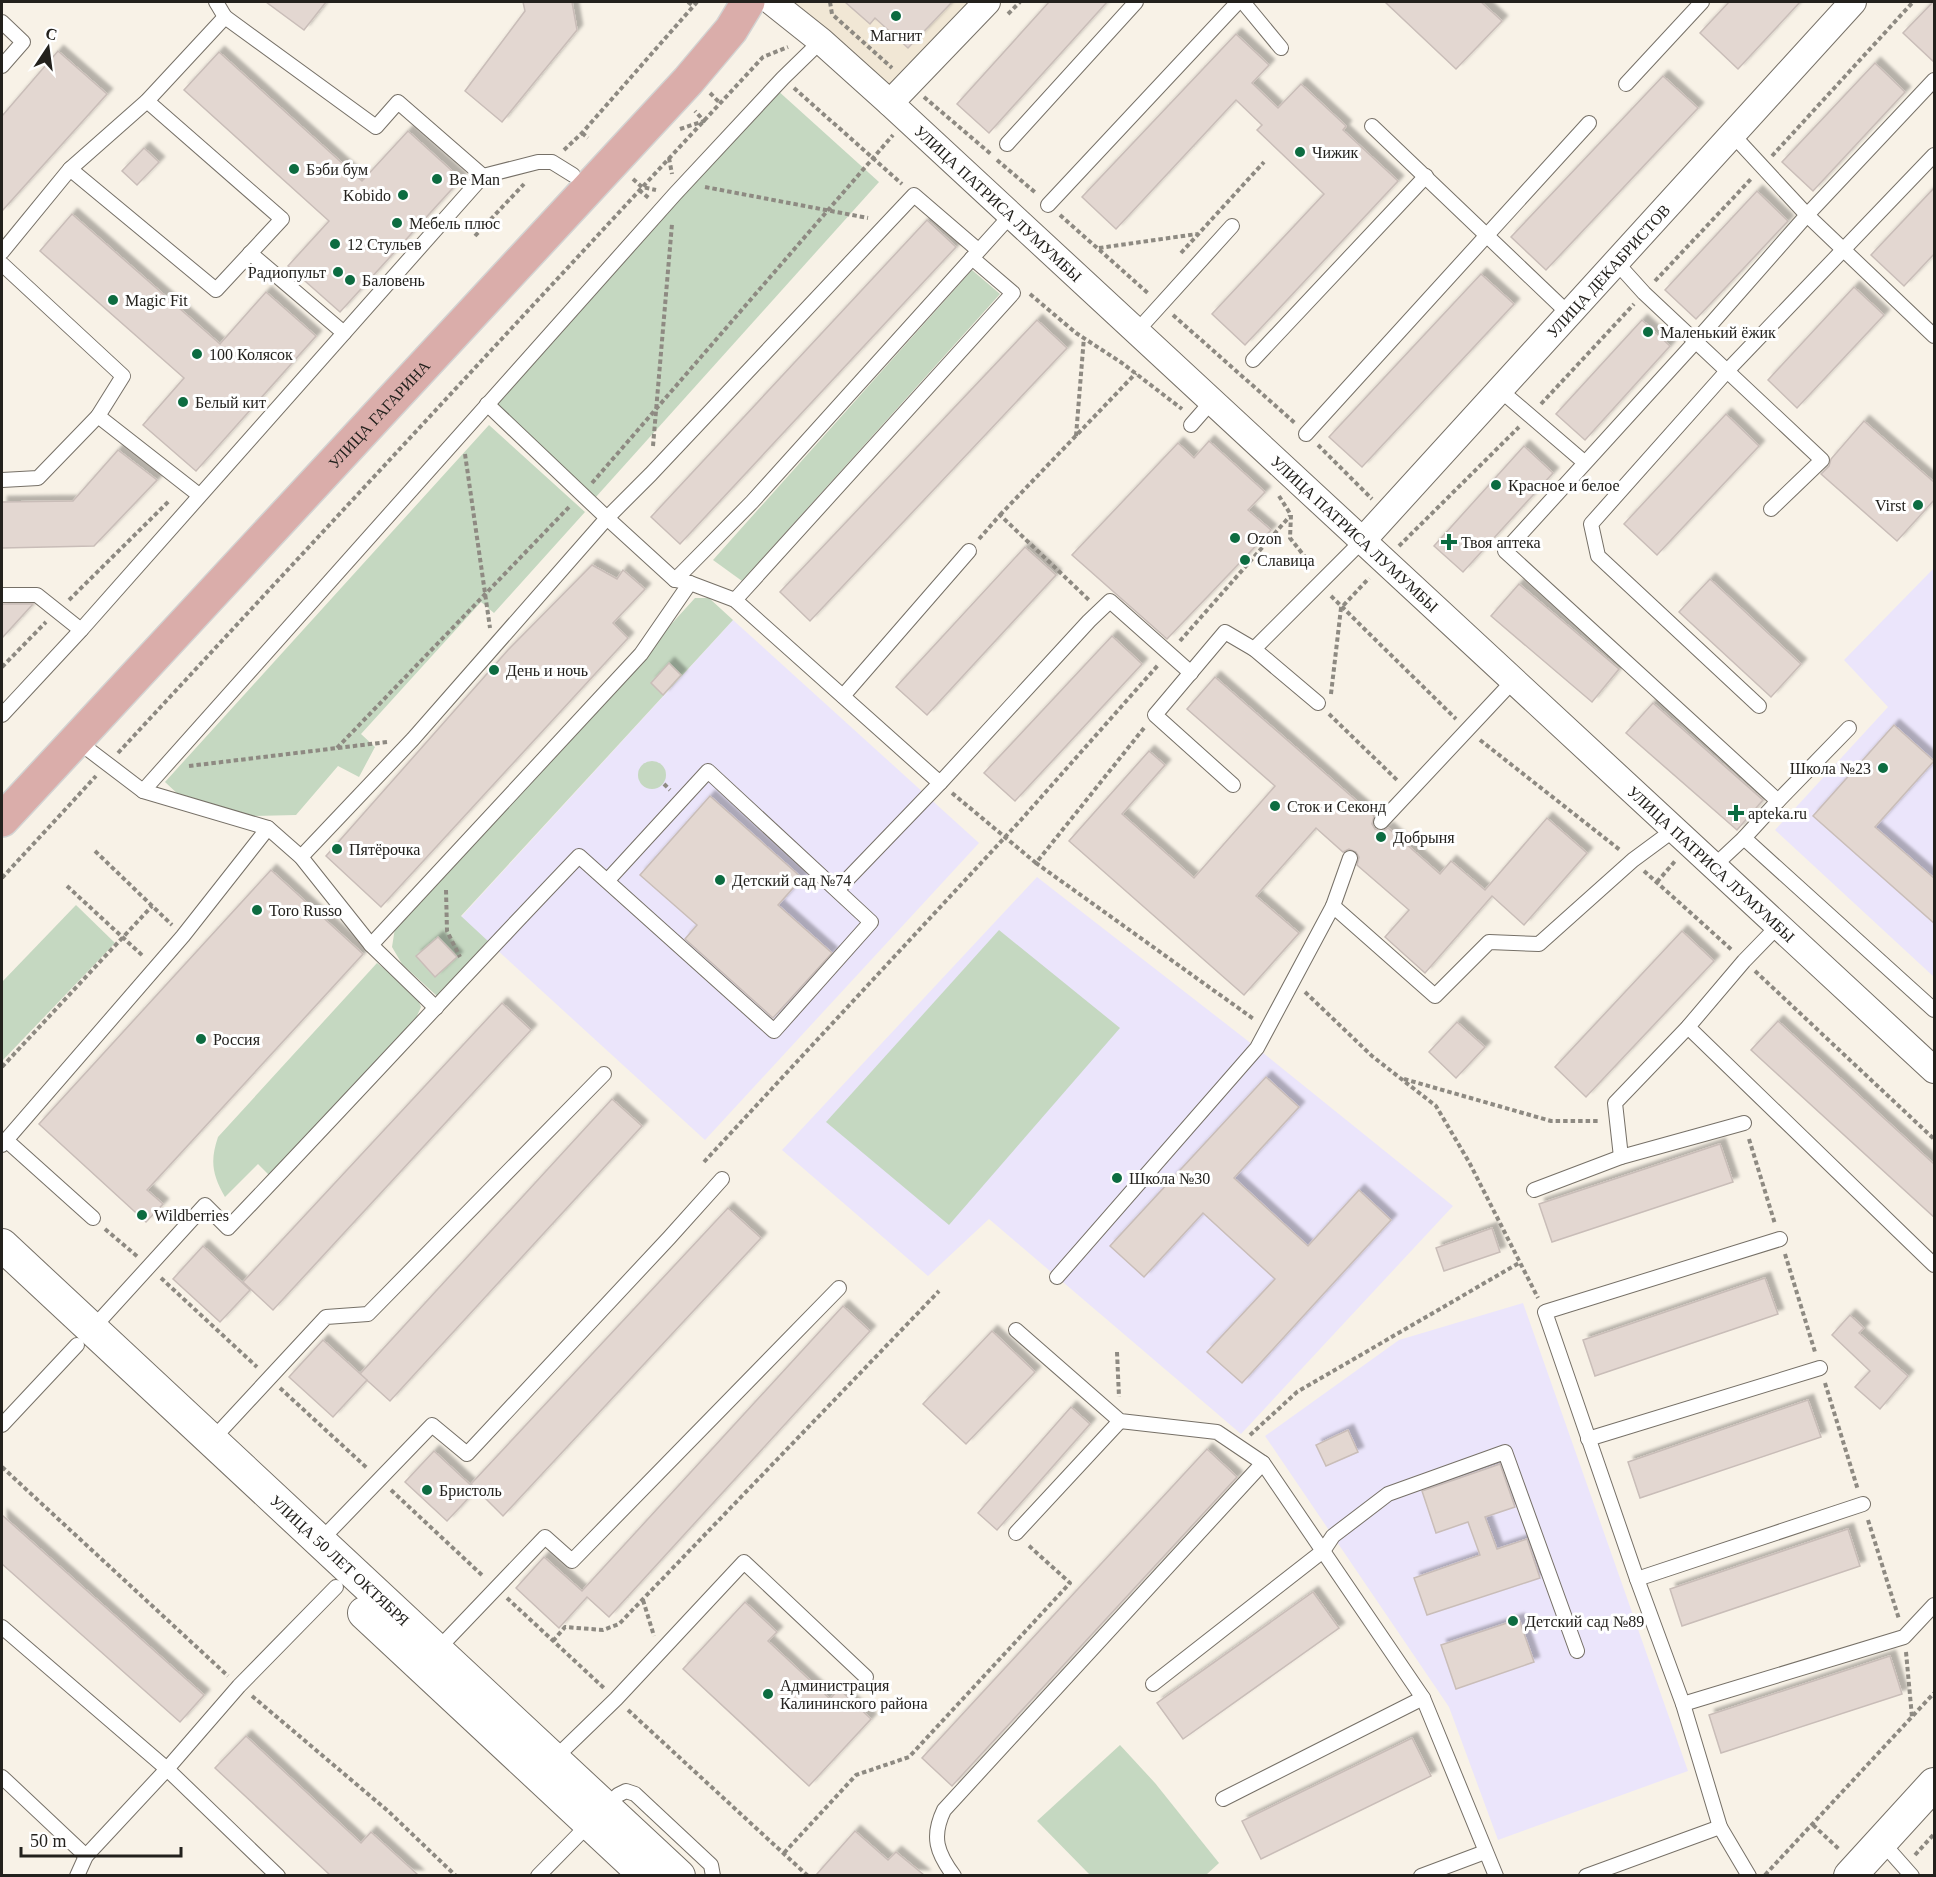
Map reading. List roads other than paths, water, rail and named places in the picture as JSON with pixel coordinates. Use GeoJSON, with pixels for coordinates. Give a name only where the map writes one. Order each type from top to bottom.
{"type":"FeatureCollection","features":[{"type":"Feature","properties":{"kind":"main road","name":"УЛИЦА ГАГАРИНА"},"geometry":{"type":"LineString","coordinates":[[4,804],[567,164],[696,42],[726,2]]}},
{"type":"Feature","properties":{"kind":"main road","name":"УЛИЦА ГАГАРИНА"},"geometry":{"type":"LineString","coordinates":[[68,733],[695,73],[731,30],[748,2]]}},
{"type":"Feature","properties":{"kind":"street","name":"УЛИЦА ПАТРИСА ЛУМУМБЫ"},"geometry":{"type":"LineString","coordinates":[[772,2],[821,41],[890,103],[1137,331],[1200,415],[1363,540],[1933,1067]]}},
{"type":"Feature","properties":{"kind":"street"},"geometry":{"type":"LineString","coordinates":[[890,103],[987,2]]}},
{"type":"Feature","properties":{"kind":"street","name":"УЛИЦА ДЕКАБРИСТОВ"},"geometry":{"type":"LineString","coordinates":[[1363,540],[1853,2]]}},
{"type":"Feature","properties":{"kind":"street","name":"УЛИЦА 50 ЛЕТ ОКТЯБРЯ"},"geometry":{"type":"LineString","coordinates":[[2,1245],[84,1337],[312,1550],[598,1815],[679,1875]]}},
{"type":"Feature","properties":{"kind":"street","name":"УЛИЦА 50 ЛЕТ ОКТЯБРЯ"},"geometry":{"type":"LineString","coordinates":[[2,1275],[84,1337]]}},
{"type":"Feature","properties":{"kind":"street"},"geometry":{"type":"LineString","coordinates":[[1847,1865],[1881,1841],[1935,1784]]}},
{"type":"Feature","properties":{"kind":"street","name":"УЛИЦА 50 ЛЕТ ОКТЯБРЯ"},"geometry":{"type":"LineString","coordinates":[[598,1815],[646,1875]]}},
{"type":"Feature","properties":{"kind":"lane"},"geometry":{"type":"LineString","coordinates":[[216,2],[225,17],[375,127],[398,102],[483,176]]}},
{"type":"Feature","properties":{"kind":"lane"},"geometry":{"type":"LineString","coordinates":[[1007,144],[1136,2]]}},
{"type":"Feature","properties":{"kind":"lane"},"geometry":{"type":"LineString","coordinates":[[1048,205],[1238,2]]}},
{"type":"Feature","properties":{"kind":"lane"},"geometry":{"type":"LineString","coordinates":[[1243,2],[1281,48]]}},
{"type":"Feature","properties":{"kind":"lane"},"geometry":{"type":"LineString","coordinates":[[1626,84],[1702,2]]}},
{"type":"Feature","properties":{"kind":"lane"},"geometry":{"type":"LineString","coordinates":[[2,252],[70,169],[147,101],[225,17]]}},
{"type":"Feature","properties":{"kind":"lane"},"geometry":{"type":"LineString","coordinates":[[2,22],[23,42],[2,66]]}},
{"type":"Feature","properties":{"kind":"lane"},"geometry":{"type":"LineString","coordinates":[[143,791],[675,194],[783,78],[821,41]]}},
{"type":"Feature","properties":{"kind":"lane"},"geometry":{"type":"LineString","coordinates":[[1778,801],[1505,551],[1807,215],[1935,80]]}},
{"type":"Feature","properties":{"kind":"lane"},"geometry":{"type":"LineString","coordinates":[[70,169],[216,290],[282,219],[147,101]]}},
{"type":"Feature","properties":{"kind":"lane"},"geometry":{"type":"LineString","coordinates":[[1306,434],[1485,234],[1589,123]]}},
{"type":"Feature","properties":{"kind":"lane"},"geometry":{"type":"LineString","coordinates":[[1372,126],[1569,314]]}},
{"type":"Feature","properties":{"kind":"lane"},"geometry":{"type":"LineString","coordinates":[[1732,134],[1807,215],[1935,336]]}},
{"type":"Feature","properties":{"kind":"lane"},"geometry":{"type":"LineString","coordinates":[[1759,706],[1598,556],[1591,524],[1728,370],[1935,155]]}},
{"type":"Feature","properties":{"kind":"lane"},"geometry":{"type":"LineString","coordinates":[[2,715],[81,630],[483,176],[538,162],[567,164]]}},
{"type":"Feature","properties":{"kind":"lane"},"geometry":{"type":"LineString","coordinates":[[1253,360],[1426,176]]}},
{"type":"Feature","properties":{"kind":"lane"},"geometry":{"type":"LineString","coordinates":[[301,857],[413,738],[607,518],[914,195],[1013,293],[735,600]]}},
{"type":"Feature","properties":{"kind":"lane"},"geometry":{"type":"LineString","coordinates":[[675,580],[752,501],[1011,214]]}},
{"type":"Feature","properties":{"kind":"lane"},"geometry":{"type":"LineString","coordinates":[[1137,331],[1232,226]]}},
{"type":"Feature","properties":{"kind":"lane"},"geometry":{"type":"LineString","coordinates":[[250,254],[344,333]]}},
{"type":"Feature","properties":{"kind":"lane"},"geometry":{"type":"LineString","coordinates":[[1616,262],[1644,293],[1822,459],[1771,509]]}},
{"type":"Feature","properties":{"kind":"lane"},"geometry":{"type":"LineString","coordinates":[[2,264],[123,376],[98,416],[38,478],[2,480]]}},
{"type":"Feature","properties":{"kind":"lane"},"geometry":{"type":"LineString","coordinates":[[1500,390],[1584,462]]}},
{"type":"Feature","properties":{"kind":"lane"},"geometry":{"type":"LineString","coordinates":[[487,404],[675,580],[690,583],[735,600],[940,783]]}},
{"type":"Feature","properties":{"kind":"lane"},"geometry":{"type":"LineString","coordinates":[[98,416],[199,495]]}},
{"type":"Feature","properties":{"kind":"lane"},"geometry":{"type":"LineString","coordinates":[[1254,649],[1363,540]]}},
{"type":"Feature","properties":{"kind":"lane"},"geometry":{"type":"LineString","coordinates":[[843,696],[969,551]]}},
{"type":"Feature","properties":{"kind":"lane"},"geometry":{"type":"LineString","coordinates":[[371,945],[641,654],[690,583]]}},
{"type":"Feature","properties":{"kind":"lane"},"geometry":{"type":"LineString","coordinates":[[2,595],[37,595],[81,630]]}},
{"type":"Feature","properties":{"kind":"lane"},"geometry":{"type":"LineString","coordinates":[[838,889],[1110,601],[1191,672]]}},
{"type":"Feature","properties":{"kind":"lane"},"geometry":{"type":"LineString","coordinates":[[1233,785],[1155,715],[1225,632],[1254,649],[1318,703]]}},
{"type":"Feature","properties":{"kind":"lane"},"geometry":{"type":"LineString","coordinates":[[1381,822],[1514,680]]}},
{"type":"Feature","properties":{"kind":"lane"},"geometry":{"type":"LineString","coordinates":[[1714,866],[1744,838],[1849,728]]}},
{"type":"Feature","properties":{"kind":"lane"},"geometry":{"type":"LineString","coordinates":[[68,733],[143,791],[268,828],[301,857],[371,945],[436,1008]]}},
{"type":"Feature","properties":{"kind":"lane"},"geometry":{"type":"LineString","coordinates":[[2,1425],[205,1205],[228,1228],[579,856],[607,881],[774,1030],[871,922],[708,771],[607,881]]}},
{"type":"Feature","properties":{"kind":"lane"},"geometry":{"type":"LineString","coordinates":[[93,1218],[4,1142],[183,936],[268,828]]}},
{"type":"Feature","properties":{"kind":"lane"},"geometry":{"type":"LineString","coordinates":[[1333,906],[1436,996],[1489,942],[1539,944],[1633,860],[1675,830]]}},
{"type":"Feature","properties":{"kind":"lane"},"geometry":{"type":"LineString","coordinates":[[1744,838],[1935,1010]]}},
{"type":"Feature","properties":{"kind":"lane"},"geometry":{"type":"LineString","coordinates":[[1057,1277],[1257,1048],[1333,906],[1350,858]]}},
{"type":"Feature","properties":{"kind":"lane"},"geometry":{"type":"LineString","coordinates":[[1621,1157],[1615,1103],[1688,1027],[1744,961],[1779,926]]}},
{"type":"Feature","properties":{"kind":"lane"},"geometry":{"type":"LineString","coordinates":[[1688,1027],[1935,1264]]}},
{"type":"Feature","properties":{"kind":"lane"},"geometry":{"type":"LineString","coordinates":[[204,1448],[326,1317],[368,1314],[604,1074]]}},
{"type":"Feature","properties":{"kind":"lane"},"geometry":{"type":"LineString","coordinates":[[1534,1190],[1621,1157],[1744,1123]]}},
{"type":"Feature","properties":{"kind":"lane"},"geometry":{"type":"LineString","coordinates":[[312,1550],[432,1425],[467,1454],[722,1179]]}},
{"type":"Feature","properties":{"kind":"lane"},"geometry":{"type":"LineString","coordinates":[[1749,1875],[1720,1827],[1683,1704],[1637,1579],[1545,1312],[1780,1239]]}},
{"type":"Feature","properties":{"kind":"lane"},"geometry":{"type":"LineString","coordinates":[[429,1658],[545,1537],[572,1562],[839,1288]]}},
{"type":"Feature","properties":{"kind":"lane"},"geometry":{"type":"LineString","coordinates":[[1016,1330],[1120,1421],[1217,1432],[1263,1464],[1423,1698],[1496,1875]]}},
{"type":"Feature","properties":{"kind":"lane"},"geometry":{"type":"LineString","coordinates":[[1588,1439],[1820,1368]]}},
{"type":"Feature","properties":{"kind":"lane"},"geometry":{"type":"LineString","coordinates":[[1016,1533],[1120,1421]]}},
{"type":"Feature","properties":{"kind":"lane"},"geometry":{"type":"LineString","coordinates":[[1153,1684],[1323,1551],[1333,1536],[1388,1494],[1504,1452],[1577,1651]]}},
{"type":"Feature","properties":{"kind":"lane"},"geometry":{"type":"LineString","coordinates":[[954,1875],[944,1863],[936,1841],[937,1825],[944,1810],[1263,1464]]}},
{"type":"Feature","properties":{"kind":"lane"},"geometry":{"type":"LineString","coordinates":[[1637,1579],[1863,1504]]}},
{"type":"Feature","properties":{"kind":"lane"},"geometry":{"type":"LineString","coordinates":[[547,1768],[616,1699],[744,1562],[866,1677]]}},
{"type":"Feature","properties":{"kind":"lane"},"geometry":{"type":"LineString","coordinates":[[77,1875],[86,1856],[167,1769],[239,1686],[344,1579]]}},
{"type":"Feature","properties":{"kind":"lane"},"geometry":{"type":"LineString","coordinates":[[1683,1704],[1904,1637],[1935,1605]]}},
{"type":"Feature","properties":{"kind":"lane"},"geometry":{"type":"LineString","coordinates":[[2,1627],[167,1769],[278,1875]]}},
{"type":"Feature","properties":{"kind":"lane"},"geometry":{"type":"LineString","coordinates":[[1222,1799],[1423,1698]]}},
{"type":"Feature","properties":{"kind":"lane"},"geometry":{"type":"LineString","coordinates":[[2,1777],[86,1856]]}},
{"type":"Feature","properties":{"kind":"lane"},"geometry":{"type":"LineString","coordinates":[[538,1875],[618,1795],[626,1791],[635,1794],[711,1865],[713,1875]]}},
{"type":"Feature","properties":{"kind":"lane"},"geometry":{"type":"LineString","coordinates":[[1586,1875],[1720,1827]]}},
{"type":"Feature","properties":{"kind":"lane"},"geometry":{"type":"LineString","coordinates":[[1881,1841],[1910,1869]]}},
{"type":"Feature","properties":{"kind":"lane"},"geometry":{"type":"LineString","coordinates":[[1421,1875],[1485,1852]]}},
{"type":"Feature","properties":{"kind":"place","name":"Магнит"},"geometry":{"type":"Point","coordinates":[896,16]}},
{"type":"Feature","properties":{"kind":"place","name":"Чижик"},"geometry":{"type":"Point","coordinates":[1300,152]}},
{"type":"Feature","properties":{"kind":"place","name":"Бэби бум"},"geometry":{"type":"Point","coordinates":[294,169]}},
{"type":"Feature","properties":{"kind":"place","name":"Be Man"},"geometry":{"type":"Point","coordinates":[437,179]}},
{"type":"Feature","properties":{"kind":"place","name":"Kobido"},"geometry":{"type":"Point","coordinates":[403,195]}},
{"type":"Feature","properties":{"kind":"place","name":"Мебель плюс"},"geometry":{"type":"Point","coordinates":[397,223]}},
{"type":"Feature","properties":{"kind":"place","name":"12 Стульев"},"geometry":{"type":"Point","coordinates":[335,244]}},
{"type":"Feature","properties":{"kind":"place","name":"Радиопульт"},"geometry":{"type":"Point","coordinates":[338,272]}},
{"type":"Feature","properties":{"kind":"place","name":"Баловень"},"geometry":{"type":"Point","coordinates":[350,280]}},
{"type":"Feature","properties":{"kind":"place","name":"Magic Fit"},"geometry":{"type":"Point","coordinates":[113,300]}},
{"type":"Feature","properties":{"kind":"place","name":"Маленький ёжик"},"geometry":{"type":"Point","coordinates":[1648,332]}},
{"type":"Feature","properties":{"kind":"place","name":"100 Колясок"},"geometry":{"type":"Point","coordinates":[197,354]}},
{"type":"Feature","properties":{"kind":"place","name":"Белый кит"},"geometry":{"type":"Point","coordinates":[183,402]}},
{"type":"Feature","properties":{"kind":"place","name":"Красное и белое"},"geometry":{"type":"Point","coordinates":[1496,485]}},
{"type":"Feature","properties":{"kind":"place","name":"Virst"},"geometry":{"type":"Point","coordinates":[1918,505]}},
{"type":"Feature","properties":{"kind":"place","name":"Ozon"},"geometry":{"type":"Point","coordinates":[1235,538]}},
{"type":"Feature","properties":{"kind":"place","name":"Твоя аптека"},"geometry":{"type":"Point","coordinates":[1449,542]}},
{"type":"Feature","properties":{"kind":"place","name":"Славица"},"geometry":{"type":"Point","coordinates":[1245,560]}},
{"type":"Feature","properties":{"kind":"place","name":"День и ночь"},"geometry":{"type":"Point","coordinates":[494,670]}},
{"type":"Feature","properties":{"kind":"place","name":"Школа №23"},"geometry":{"type":"Point","coordinates":[1883,768]}},
{"type":"Feature","properties":{"kind":"place","name":"Сток и Секонд"},"geometry":{"type":"Point","coordinates":[1275,806]}},
{"type":"Feature","properties":{"kind":"place","name":"apteka.ru"},"geometry":{"type":"Point","coordinates":[1736,813]}},
{"type":"Feature","properties":{"kind":"place","name":"Добрыня"},"geometry":{"type":"Point","coordinates":[1381,837]}},
{"type":"Feature","properties":{"kind":"place","name":"Пятёрочка"},"geometry":{"type":"Point","coordinates":[337,849]}},
{"type":"Feature","properties":{"kind":"place","name":"Детский сад №74"},"geometry":{"type":"Point","coordinates":[720,880]}},
{"type":"Feature","properties":{"kind":"place","name":"Toro Russo"},"geometry":{"type":"Point","coordinates":[257,910]}},
{"type":"Feature","properties":{"kind":"place","name":"Россия"},"geometry":{"type":"Point","coordinates":[201,1039]}},
{"type":"Feature","properties":{"kind":"place","name":"Школа №30"},"geometry":{"type":"Point","coordinates":[1117,1178]}},
{"type":"Feature","properties":{"kind":"place","name":"Wildberries"},"geometry":{"type":"Point","coordinates":[142,1215]}},
{"type":"Feature","properties":{"kind":"place","name":"Бристоль"},"geometry":{"type":"Point","coordinates":[427,1490]}},
{"type":"Feature","properties":{"kind":"place","name":"Детский сад №89"},"geometry":{"type":"Point","coordinates":[1513,1621]}},
{"type":"Feature","properties":{"kind":"place","name":"Администрация Калининского района"},"geometry":{"type":"Point","coordinates":[768,1694]}}]}
